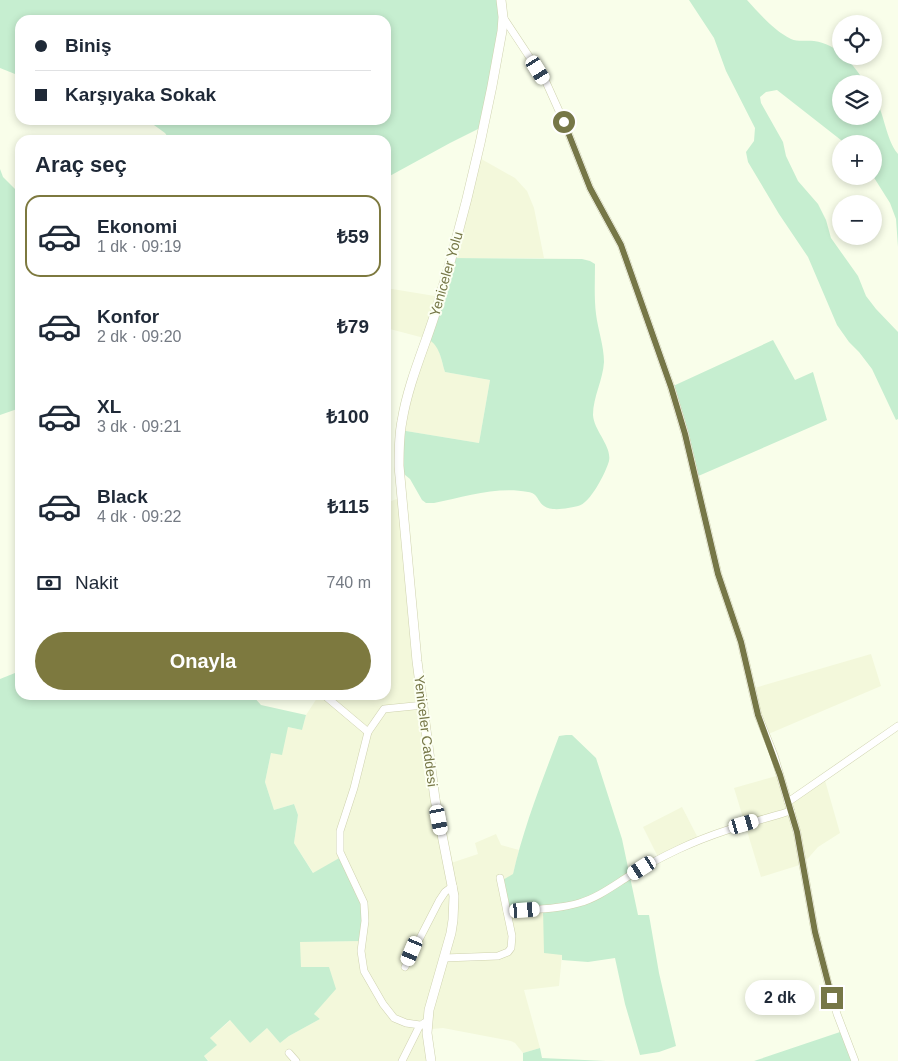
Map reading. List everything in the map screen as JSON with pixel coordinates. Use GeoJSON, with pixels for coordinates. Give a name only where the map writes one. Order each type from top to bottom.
{"type":"FeatureCollection","features":[{"type":"Feature","properties":{"kind":"street","name":"Yeniceler Yolu"},"geometry":{"type":"LineString","coordinates":[[407,547],[399,466],[402,419],[409,390],[441,297],[459,230],[499,50],[503,17],[500,0]]}},
{"type":"Feature","properties":{"kind":"street"},"geometry":{"type":"LineString","coordinates":[[503,17],[546,82],[590,188],[621,245],[676,400],[718,574],[741,642],[758,715],[791,812],[799,841],[817,940],[837,1014],[854,1061]]}},
{"type":"Feature","properties":{"kind":"street","name":"Yeniceler Caddesi"},"geometry":{"type":"LineString","coordinates":[[407,547],[417,661],[435,798],[453,886],[453,920],[444,958],[424,1024],[431,1061]]}},
{"type":"Feature","properties":{"kind":"street"},"geometry":{"type":"LineString","coordinates":[[330,700],[368,732]]}},
{"type":"Feature","properties":{"kind":"street"},"geometry":{"type":"LineString","coordinates":[[402,1061],[424,1024],[406,1023],[394,1018],[383,1004],[364,971],[360,951],[365,922],[364,903],[340,852],[340,831],[354,788],[368,732],[384,709],[424,705]]}},
{"type":"Feature","properties":{"kind":"street"},"geometry":{"type":"LineString","coordinates":[[788,802],[898,726]]}},
{"type":"Feature","properties":{"kind":"street"},"geometry":{"type":"LineString","coordinates":[[507,911],[577,904],[642,868],[706,837],[733,827],[791,812]]}},
{"type":"Feature","properties":{"kind":"street"},"geometry":{"type":"LineString","coordinates":[[444,958],[498,956],[508,952],[512,944],[512,936],[500,878]]}},
{"type":"Feature","properties":{"kind":"street"},"geometry":{"type":"LineString","coordinates":[[406,967],[439,900],[453,886]]}},
{"type":"Feature","properties":{"kind":"street"},"geometry":{"type":"LineString","coordinates":[[289,1053],[296,1061]]}},
{"type":"Feature","properties":{"kind":"shaded area"},"geometry":{"type":"Polygon","coordinates":[[[0,0],[501,0],[503,17],[482,127],[391,175],[391,135],[166,135],[154,125],[391,125],[391,15],[15,15],[15,74],[0,68],[0,0]]]}},
{"type":"Feature","properties":{"kind":"shaded area"},"geometry":{"type":"Polygon","coordinates":[[[689,0],[747,0],[784,35],[799,41],[814,41],[831,46],[832,65],[852,65],[860,75],[832,75],[832,125],[882,125],[882,113],[890,141],[898,154],[898,247],[896,219],[890,203],[879,185],[882,185],[882,135],[834,135],[777,90],[766,92],[760,97],[761,103],[783,142],[786,156],[798,181],[818,204],[826,220],[832,245],[836,245],[858,276],[866,296],[898,332],[898,419],[896,420],[872,369],[837,325],[808,257],[779,214],[748,162],[746,152],[754,141],[755,128],[726,71],[714,38],[689,0]]]}},
{"type":"Feature","properties":{"kind":"shaded area"},"geometry":{"type":"Polygon","coordinates":[[[476,156],[515,178],[527,191],[534,208],[544,258],[451,258],[476,156]]]}},
{"type":"Feature","properties":{"kind":"shaded area"},"geometry":{"type":"Polygon","coordinates":[[[0,169],[3,177],[15,189],[15,410],[0,415],[0,169]]]}},
{"type":"Feature","properties":{"kind":"shaded area"},"geometry":{"type":"Polygon","coordinates":[[[451,258],[582,259],[595,264],[595,308],[604,362],[593,415],[596,427],[606,444],[609,461],[597,487],[583,504],[551,509],[544,506],[531,493],[505,490],[426,503],[422,500],[410,479],[399,470],[400,430],[479,443],[490,380],[445,372],[438,349],[428,339],[451,258]]]}},
{"type":"Feature","properties":{"kind":"shaded area"},"geometry":{"type":"Polygon","coordinates":[[[391,289],[441,297],[434,342],[438,348],[445,372],[490,380],[479,443],[400,430],[428,339],[391,329],[391,289]]]}},
{"type":"Feature","properties":{"kind":"shaded area"},"geometry":{"type":"Polygon","coordinates":[[[773,340],[795,380],[813,372],[827,420],[696,477],[671,387],[773,340]]]}},
{"type":"Feature","properties":{"kind":"shaded area"},"geometry":{"type":"Polygon","coordinates":[[[402,497],[417,661],[448,864],[478,854],[475,843],[496,834],[501,845],[519,850],[513,874],[543,908],[562,955],[559,986],[524,990],[540,1048],[523,1053],[511,1041],[443,1028],[432,1029],[427,1033],[431,1061],[209,1061],[204,1056],[216,1045],[210,1038],[231,1020],[250,1043],[267,1028],[280,1043],[320,1019],[314,1014],[300,968],[300,942],[361,941],[341,857],[314,874],[294,843],[298,815],[294,804],[274,810],[265,782],[271,753],[288,727],[302,730],[306,715],[316,700],[391,700],[391,501],[402,497]]]}},
{"type":"Feature","properties":{"kind":"shaded area"},"geometry":{"type":"Polygon","coordinates":[[[871,654],[881,686],[766,735],[751,689],[871,654]]]}},
{"type":"Feature","properties":{"kind":"shaded area"},"geometry":{"type":"Polygon","coordinates":[[[15,673],[15,700],[256,700],[261,705],[306,715],[302,730],[288,727],[282,755],[271,753],[265,782],[274,810],[294,804],[298,815],[294,843],[313,873],[341,857],[363,897],[362,941],[300,942],[301,967],[329,967],[336,989],[314,1014],[320,1019],[280,1043],[267,1028],[250,1043],[230,1020],[210,1038],[217,1045],[204,1056],[208,1061],[0,1061],[0,679],[15,673]]]}},
{"type":"Feature","properties":{"kind":"shaded area"},"geometry":{"type":"Polygon","coordinates":[[[572,735],[596,758],[622,839],[638,915],[649,915],[659,973],[676,1046],[659,1052],[640,1055],[625,1004],[615,958],[588,962],[562,960],[562,955],[544,953],[543,909],[507,911],[501,881],[513,874],[528,821],[559,736],[572,735]]]}},
{"type":"Feature","properties":{"kind":"shaded area"},"geometry":{"type":"Polygon","coordinates":[[[780,775],[788,801],[824,777],[840,833],[818,847],[803,864],[761,877],[734,788],[780,775]]]}},
{"type":"Feature","properties":{"kind":"shaded area"},"geometry":{"type":"Polygon","coordinates":[[[682,807],[699,840],[659,859],[643,827],[682,807]]]}},
{"type":"Feature","properties":{"kind":"shaded area"},"geometry":{"type":"Polygon","coordinates":[[[843,1031],[855,1061],[754,1061],[843,1031]]]}},
{"type":"Feature","properties":{"kind":"shaded area"},"geometry":{"type":"Polygon","coordinates":[[[540,1048],[542,1058],[606,1061],[523,1061],[523,1053],[540,1048]]]}},
{"type":"Feature","properties":{"kind":"route"},"geometry":{"type":"LineString","coordinates":[[564,122],[590,188],[621,245],[671,387],[685,434],[718,574],[741,642],[758,715],[774,755],[797,832],[815,932],[832,998]]}}]}
